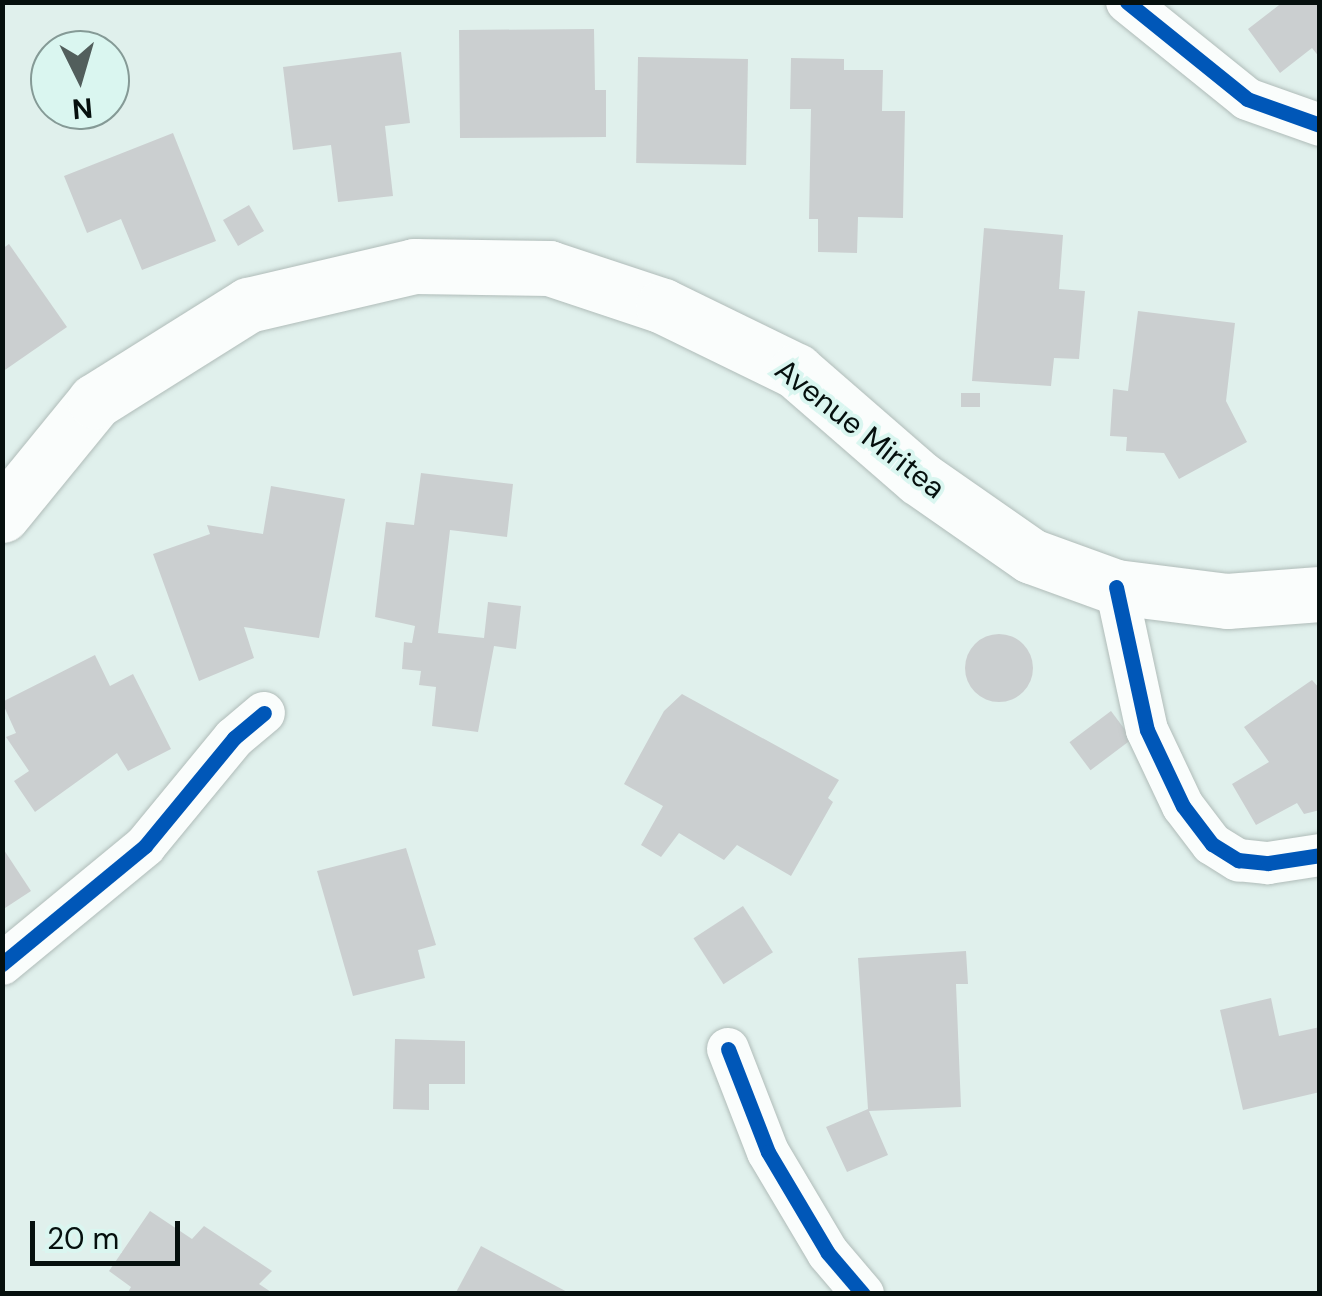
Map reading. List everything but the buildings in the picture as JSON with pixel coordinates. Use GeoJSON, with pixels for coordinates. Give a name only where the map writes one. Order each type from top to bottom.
{"type":"FeatureCollection","features":[{"type":"Feature","properties":{"kind":"main road","name":"Avenue Miritea"},"geometry":{"type":"LineString","coordinates":[[2,515],[95,401],[248,304],[414,266],[550,268],[663,306],[796,371],[920,478],[1031,556],[1116,587],[1227,602],[1320,594]]}},
{"type":"Feature","properties":{"kind":"street"},"geometry":{"type":"LineString","coordinates":[[1144,7],[1248,99],[1320,124]]}},
{"type":"Feature","properties":{"kind":"street"},"geometry":{"type":"LineString","coordinates":[[1116,587],[1148,730],[1183,806],[1212,844],[1238,860],[1268,863],[1320,855]]}},
{"type":"Feature","properties":{"kind":"street"},"geometry":{"type":"LineString","coordinates":[[2,964],[144,846],[234,738],[264,712]]}},
{"type":"Feature","properties":{"kind":"street"},"geometry":{"type":"LineString","coordinates":[[728,1050],[778,1169],[828,1253],[863,1294]]}},
{"type":"Feature","properties":{"kind":"cycle path"},"geometry":{"type":"LineString","coordinates":[[1127,2],[1247,99],[1320,125]]}},
{"type":"Feature","properties":{"kind":"cycle path"},"geometry":{"type":"LineString","coordinates":[[1116,587],[1147,730],[1183,806],[1212,844],[1238,860],[1268,863],[1320,855]]}},
{"type":"Feature","properties":{"kind":"cycle path"},"geometry":{"type":"LineString","coordinates":[[2,964],[145,846],[234,738],[264,713]]}},
{"type":"Feature","properties":{"kind":"cycle path"},"geometry":{"type":"LineString","coordinates":[[728,1049],[768,1152],[828,1253],[863,1294]]}}]}
